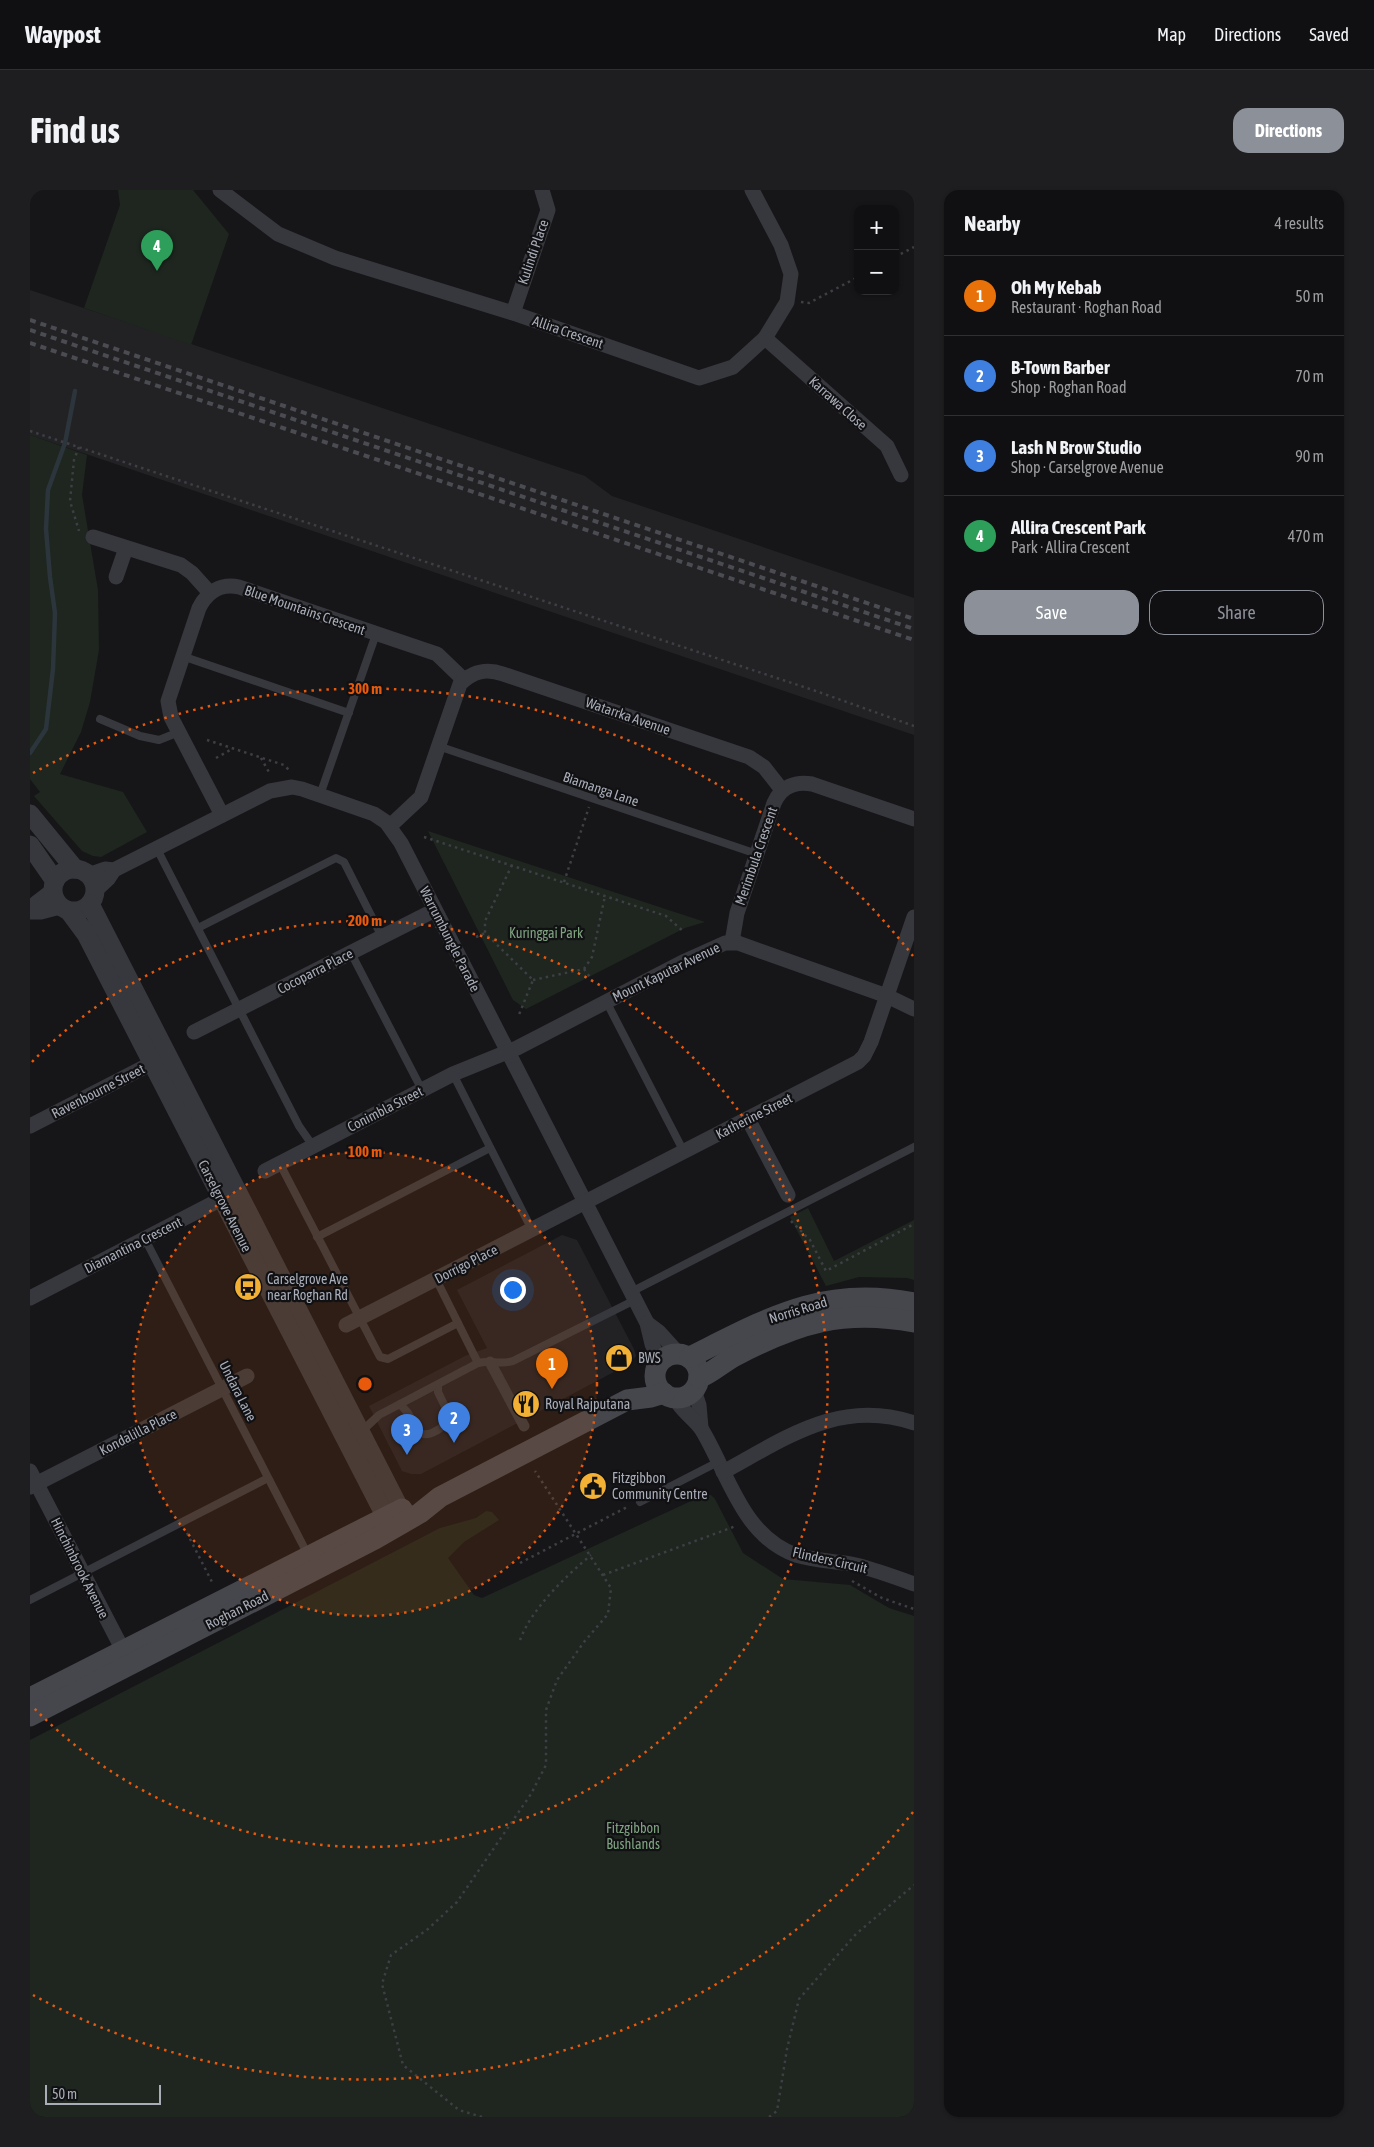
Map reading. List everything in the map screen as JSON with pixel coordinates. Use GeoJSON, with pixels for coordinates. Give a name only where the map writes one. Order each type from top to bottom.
{"type":"FeatureCollection","features":[{"type":"Feature","properties":{"kind":"main road","name":"Norris Road"},"geometry":{"type":"LineString","coordinates":[[684,1356],[771,1317],[812,1304],[857,1298],[876,1298],[914,1303]]}},
{"type":"Feature","properties":{"kind":"main road","name":"Norris Road"},"geometry":{"type":"LineString","coordinates":[[683,1390],[749,1349],[804,1326],[848,1317],[891,1318],[914,1322]]}},
{"type":"Feature","properties":{"kind":"main road"},"geometry":{"type":"LineString","coordinates":[[684,1356],[698,1366],[683,1390],[659,1388],[657,1368],[665,1358],[684,1356]]}},
{"type":"Feature","properties":{"kind":"main road","name":"Roghan Road"},"geometry":{"type":"LineString","coordinates":[[627,1400],[657,1368]]}},
{"type":"Feature","properties":{"kind":"main road","name":"Roghan Road"},"geometry":{"type":"LineString","coordinates":[[30,1698],[126,1658],[627,1400],[683,1390]]}},
{"type":"Feature","properties":{"kind":"main road","name":"Roghan Road"},"geometry":{"type":"LineString","coordinates":[[30,1716],[126,1658],[308,1555],[396,1519]]}},
{"type":"Feature","properties":{"kind":"street","name":"Allira Crescent"},"geometry":{"type":"LineString","coordinates":[[220,190],[278,234],[335,258],[513,313],[699,378],[733,367],[765,338],[787,302],[791,274],[781,245],[752,190]]}},
{"type":"Feature","properties":{"kind":"street","name":"Kulindi Place"},"geometry":{"type":"LineString","coordinates":[[513,313],[548,210],[542,190]]}},
{"type":"Feature","properties":{"kind":"street","name":"Karrawa Close"},"geometry":{"type":"LineString","coordinates":[[765,338],[887,446],[901,475]]}},
{"type":"Feature","properties":{"kind":"street"},"geometry":{"type":"LineString","coordinates":[[96,537],[187,569],[210,593],[199,608],[168,701],[169,710],[179,732],[222,815]]}},
{"type":"Feature","properties":{"kind":"street"},"geometry":{"type":"LineString","coordinates":[[116,577],[126,548]]}},
{"type":"Feature","properties":{"kind":"street","name":"Blue Mountains Crescent"},"geometry":{"type":"LineString","coordinates":[[210,593],[222,586],[238,587],[437,654],[464,680]]}},
{"type":"Feature","properties":{"kind":"street","name":"Watarrka Avenue"},"geometry":{"type":"LineString","coordinates":[[464,680],[480,671],[493,671],[749,757],[764,767],[782,790]]}},
{"type":"Feature","properties":{"kind":"street"},"geometry":{"type":"LineString","coordinates":[[390,826],[420,797],[456,690],[464,680]]}},
{"type":"Feature","properties":{"kind":"street","name":"Merimbula Crescent"},"geometry":{"type":"LineString","coordinates":[[732,942],[737,914],[774,803],[782,790],[799,783],[812,784],[914,819]]}},
{"type":"Feature","properties":{"kind":"street","name":"Warrumbungle Parade"},"geometry":{"type":"LineString","coordinates":[[87,885],[105,869],[114,870],[262,794],[282,788],[302,789],[381,818],[390,826],[401,843],[647,1323],[657,1368]]}},
{"type":"Feature","properties":{"kind":"street","name":"Carselgrove Avenue"},"geometry":{"type":"LineString","coordinates":[[30,814],[87,885],[159,1060]]}},
{"type":"Feature","properties":{"kind":"street","name":"Carselgrove Avenue"},"geometry":{"type":"LineString","coordinates":[[30,845],[59,897],[86,934],[159,1060],[396,1519]]}},
{"type":"Feature","properties":{"kind":"street"},"geometry":{"type":"LineString","coordinates":[[31,911],[41,912],[59,897],[64,872],[87,885],[81,910],[59,897]]}},
{"type":"Feature","properties":{"kind":"street","name":"Cocoparra Place"},"geometry":{"type":"LineString","coordinates":[[194,1032],[435,910]]}},
{"type":"Feature","properties":{"kind":"street","name":"Katherine Street"},"geometry":{"type":"LineString","coordinates":[[586,1202],[858,1062],[868,1050],[914,917]]}},
{"type":"Feature","properties":{"kind":"street","name":"Mount Kaputar Avenue"},"geometry":{"type":"LineString","coordinates":[[508,1052],[709,949],[732,942],[887,996],[914,1008]]}},
{"type":"Feature","properties":{"kind":"street","name":"Conimbla Street"},"geometry":{"type":"LineString","coordinates":[[265,1171],[453,1074],[508,1052]]}},
{"type":"Feature","properties":{"kind":"street","name":"Ravenbourne Street"},"geometry":{"type":"LineString","coordinates":[[30,1126],[159,1060]]}},
{"type":"Feature","properties":{"kind":"street"},"geometry":{"type":"LineString","coordinates":[[748,1119],[791,1201]]}},
{"type":"Feature","properties":{"kind":"street","name":"Carselgrove Avenue"},"geometry":{"type":"LineString","coordinates":[[229,1195],[360,1433],[396,1519]]}},
{"type":"Feature","properties":{"kind":"street","name":"Diamantina Crescent"},"geometry":{"type":"LineString","coordinates":[[30,1298],[229,1195]]}},
{"type":"Feature","properties":{"kind":"street","name":"Dorrigo Place"},"geometry":{"type":"LineString","coordinates":[[353,1322],[586,1202]]}},
{"type":"Feature","properties":{"kind":"street","name":"Warrumbungle Parade"},"geometry":{"type":"LineString","coordinates":[[647,1323],[684,1356]]}},
{"type":"Feature","properties":{"kind":"street"},"geometry":{"type":"LineString","coordinates":[[490,1362],[524,1426]]}},
{"type":"Feature","properties":{"kind":"street","name":"Kondalilla Place"},"geometry":{"type":"LineString","coordinates":[[32,1481],[247,1376]]}},
{"type":"Feature","properties":{"kind":"street","name":"Flinders Circuit"},"geometry":{"type":"LineString","coordinates":[[683,1390],[679,1406],[701,1428],[752,1523],[760,1532],[781,1548],[809,1558],[855,1565],[914,1584]]}},
{"type":"Feature","properties":{"kind":"street"},"geometry":{"type":"LineString","coordinates":[[721,1467],[834,1418],[879,1415],[914,1423]]}},
{"type":"Feature","properties":{"kind":"street","name":"Hinchinbrook Avenue"},"geometry":{"type":"LineString","coordinates":[[32,1481],[83,1573],[126,1658]]}},
{"type":"Feature","properties":{"kind":"lane"},"geometry":{"type":"LineString","coordinates":[[320,795],[376,634]]}},
{"type":"Feature","properties":{"kind":"lane"},"geometry":{"type":"LineString","coordinates":[[182,656],[349,713]]}},
{"type":"Feature","properties":{"kind":"lane"},"geometry":{"type":"LineString","coordinates":[[100,719],[140,736],[159,740],[179,732]]}},
{"type":"Feature","properties":{"kind":"lane","name":"Biamanga Lane"},"geometry":{"type":"LineString","coordinates":[[438,746],[757,854]]}},
{"type":"Feature","properties":{"kind":"lane"},"geometry":{"type":"LineString","coordinates":[[157,849],[299,1126],[313,1146]]}},
{"type":"Feature","properties":{"kind":"lane"},"geometry":{"type":"LineString","coordinates":[[198,928],[336,858],[342,860],[382,937]]}},
{"type":"Feature","properties":{"kind":"lane"},"geometry":{"type":"LineString","coordinates":[[351,952],[422,1090]]}},
{"type":"Feature","properties":{"kind":"lane"},"geometry":{"type":"LineString","coordinates":[[606,1001],[684,1152]]}},
{"type":"Feature","properties":{"kind":"lane"},"geometry":{"type":"LineString","coordinates":[[453,1074],[532,1230]]}},
{"type":"Feature","properties":{"kind":"lane"},"geometry":{"type":"LineString","coordinates":[[360,1433],[373,1419],[478,1363],[503,1364],[513,1360],[633,1296],[791,1201],[914,1147]]}},
{"type":"Feature","properties":{"kind":"lane"},"geometry":{"type":"LineString","coordinates":[[317,1237],[490,1148]]}},
{"type":"Feature","properties":{"kind":"lane"},"geometry":{"type":"LineString","coordinates":[[280,1164],[317,1237],[353,1322],[378,1355],[386,1359],[458,1323]]}},
{"type":"Feature","properties":{"kind":"lane","name":"Undara Lane"},"geometry":{"type":"LineString","coordinates":[[145,1239],[308,1555]]}},
{"type":"Feature","properties":{"kind":"lane"},"geometry":{"type":"LineString","coordinates":[[436,1279],[478,1363]]}},
{"type":"Feature","properties":{"kind":"lane"},"geometry":{"type":"LineString","coordinates":[[400,1404],[420,1433],[428,1434],[448,1423],[450,1417],[438,1392],[438,1385]]}},
{"type":"Feature","properties":{"kind":"lane"},"geometry":{"type":"LineString","coordinates":[[636,1503],[721,1467]]}},
{"type":"Feature","properties":{"kind":"lane"},"geometry":{"type":"LineString","coordinates":[[30,1600],[268,1478]]}},
{"type":"Feature","properties":{"kind":"path"},"geometry":{"type":"LineString","coordinates":[[899,255],[914,247]]}},
{"type":"Feature","properties":{"kind":"path"},"geometry":{"type":"LineString","coordinates":[[787,302],[809,303],[854,279]]}},
{"type":"Feature","properties":{"kind":"path"},"geometry":{"type":"LineString","coordinates":[[30,431],[813,690],[914,726]]}},
{"type":"Feature","properties":{"kind":"path"},"geometry":{"type":"LineString","coordinates":[[79,448],[74,460],[70,501],[80,534],[96,537]]}},
{"type":"Feature","properties":{"kind":"path"},"geometry":{"type":"LineString","coordinates":[[207,740],[284,765],[289,770]]}},
{"type":"Feature","properties":{"kind":"path"},"geometry":{"type":"LineString","coordinates":[[216,758],[233,749]]}},
{"type":"Feature","properties":{"kind":"path"},"geometry":{"type":"LineString","coordinates":[[261,758],[270,774]]}},
{"type":"Feature","properties":{"kind":"path"},"geometry":{"type":"LineString","coordinates":[[564,882],[592,799]]}},
{"type":"Feature","properties":{"kind":"path"},"geometry":{"type":"LineString","coordinates":[[424,837],[666,916],[684,932]]}},
{"type":"Feature","properties":{"kind":"path"},"geometry":{"type":"LineString","coordinates":[[512,865],[485,921],[485,933],[533,980]]}},
{"type":"Feature","properties":{"kind":"path"},"geometry":{"type":"LineString","coordinates":[[533,980],[584,969],[592,957],[605,896]]}},
{"type":"Feature","properties":{"kind":"path"},"geometry":{"type":"LineString","coordinates":[[476,937],[485,933]]}},
{"type":"Feature","properties":{"kind":"path"},"geometry":{"type":"LineString","coordinates":[[584,969],[592,980]]}},
{"type":"Feature","properties":{"kind":"path"},"geometry":{"type":"LineString","coordinates":[[518,1018],[533,980]]}},
{"type":"Feature","properties":{"kind":"path"},"geometry":{"type":"LineString","coordinates":[[788,1218],[810,1240],[826,1271],[914,1224]]}},
{"type":"Feature","properties":{"kind":"path"},"geometry":{"type":"LineString","coordinates":[[482,2117],[459,2110],[403,2065],[382,1984],[391,1955],[428,1929],[457,1902],[531,1794],[546,1765],[546,1710],[557,1680],[584,1642],[608,1614],[611,1588],[535,1471]]}},
{"type":"Feature","properties":{"kind":"path"},"geometry":{"type":"LineString","coordinates":[[520,1563],[636,1503]]}},
{"type":"Feature","properties":{"kind":"path"},"geometry":{"type":"LineString","coordinates":[[182,1522],[213,1584]]}},
{"type":"Feature","properties":{"kind":"path"},"geometry":{"type":"LineString","coordinates":[[603,1575],[736,1526]]}},
{"type":"Feature","properties":{"kind":"path"},"geometry":{"type":"LineString","coordinates":[[520,1640],[525,1626],[536,1612],[568,1574],[591,1555]]}},
{"type":"Feature","properties":{"kind":"path"},"geometry":{"type":"LineString","coordinates":[[769,2117],[777,2111],[786,2049],[799,1999],[856,1934],[914,1885]]}},
{"type":"Feature","properties":{"kind":"shaded area"},"geometry":{"type":"Polygon","coordinates":[[[30,290],[585,476],[612,496],[914,598],[914,735],[30,435],[30,290]]]}},
{"type":"Feature","properties":{"kind":"shaded area"},"geometry":{"type":"Polygon","coordinates":[[[562,1235],[577,1240],[636,1356],[629,1364],[421,1474],[411,1474],[402,1471],[369,1406],[465,1356],[487,1348],[457,1290],[562,1235]]]}},
{"type":"Feature","properties":{"kind":"green space"},"geometry":{"type":"Polygon","coordinates":[[[118,190],[193,190],[229,234],[191,345],[84,308],[120,205],[118,190]]]}},
{"type":"Feature","properties":{"kind":"green space"},"geometry":{"type":"Polygon","coordinates":[[[30,435],[87,455],[82,495],[98,590],[99,650],[90,702],[81,732],[60,774],[123,792],[147,832],[101,857],[82,851],[34,796],[40,792],[30,779],[30,435]]]}},
{"type":"Feature","properties":{"kind":"green space","name":"Kuringgai Park"},"geometry":{"type":"Polygon","coordinates":[[[428,831],[705,922],[685,928],[526,1009],[513,1000],[428,831]]]}},
{"type":"Feature","properties":{"kind":"green space"},"geometry":{"type":"Polygon","coordinates":[[[808,1208],[834,1261],[914,1220],[914,1280],[907,1278],[859,1277],[826,1286],[790,1217],[808,1208]]]}},
{"type":"Feature","properties":{"kind":"green space","name":"Fitzgibbon Bushlands"},"geometry":{"type":"Polygon","coordinates":[[[704,1495],[711,1495],[715,1499],[743,1553],[783,1579],[850,1585],[889,1608],[914,1616],[914,2117],[30,2117],[30,1740],[440,1528],[476,1518],[486,1511],[492,1512],[499,1520],[464,1542],[448,1558],[474,1595],[482,1598],[704,1495]]]}},
{"type":"Feature","properties":{"kind":"waterway"},"geometry":{"type":"LineString","coordinates":[[30,753],[46,729],[53,669],[55,613],[46,529],[48,490],[65,443],[75,391]]}},
{"type":"Feature","properties":{"kind":"railway"},"geometry":{"type":"LineString","coordinates":[[30,320],[914,619]]}},
{"type":"Feature","properties":{"kind":"railway"},"geometry":{"type":"LineString","coordinates":[[30,330],[914,629]]}},
{"type":"Feature","properties":{"kind":"railway"},"geometry":{"type":"LineString","coordinates":[[30,343],[914,640]]}},
{"type":"Feature","properties":{"kind":"place","name":"Allira Crescent Park"},"geometry":{"type":"Point","coordinates":[157,271]}},
{"type":"Feature","properties":{"kind":"place","name":"Carselgrove Ave near Roghan Rd"},"geometry":{"type":"Point","coordinates":[248,1287]}},
{"type":"Feature","properties":{"kind":"place","name":"BWS"},"geometry":{"type":"Point","coordinates":[619,1358]}},
{"type":"Feature","properties":{"kind":"place","name":"Oh My Kebab"},"geometry":{"type":"Point","coordinates":[552,1389]}},
{"type":"Feature","properties":{"kind":"place","name":"Royal Rajputana"},"geometry":{"type":"Point","coordinates":[526,1404]}},
{"type":"Feature","properties":{"kind":"place","name":"B-Town Barber"},"geometry":{"type":"Point","coordinates":[454,1443]}},
{"type":"Feature","properties":{"kind":"place","name":"Lash N Brow Studio"},"geometry":{"type":"Point","coordinates":[407,1455]}},
{"type":"Feature","properties":{"kind":"place","name":"Fitzgibbon Community Centre"},"geometry":{"type":"Point","coordinates":[593,1486]}}]}
